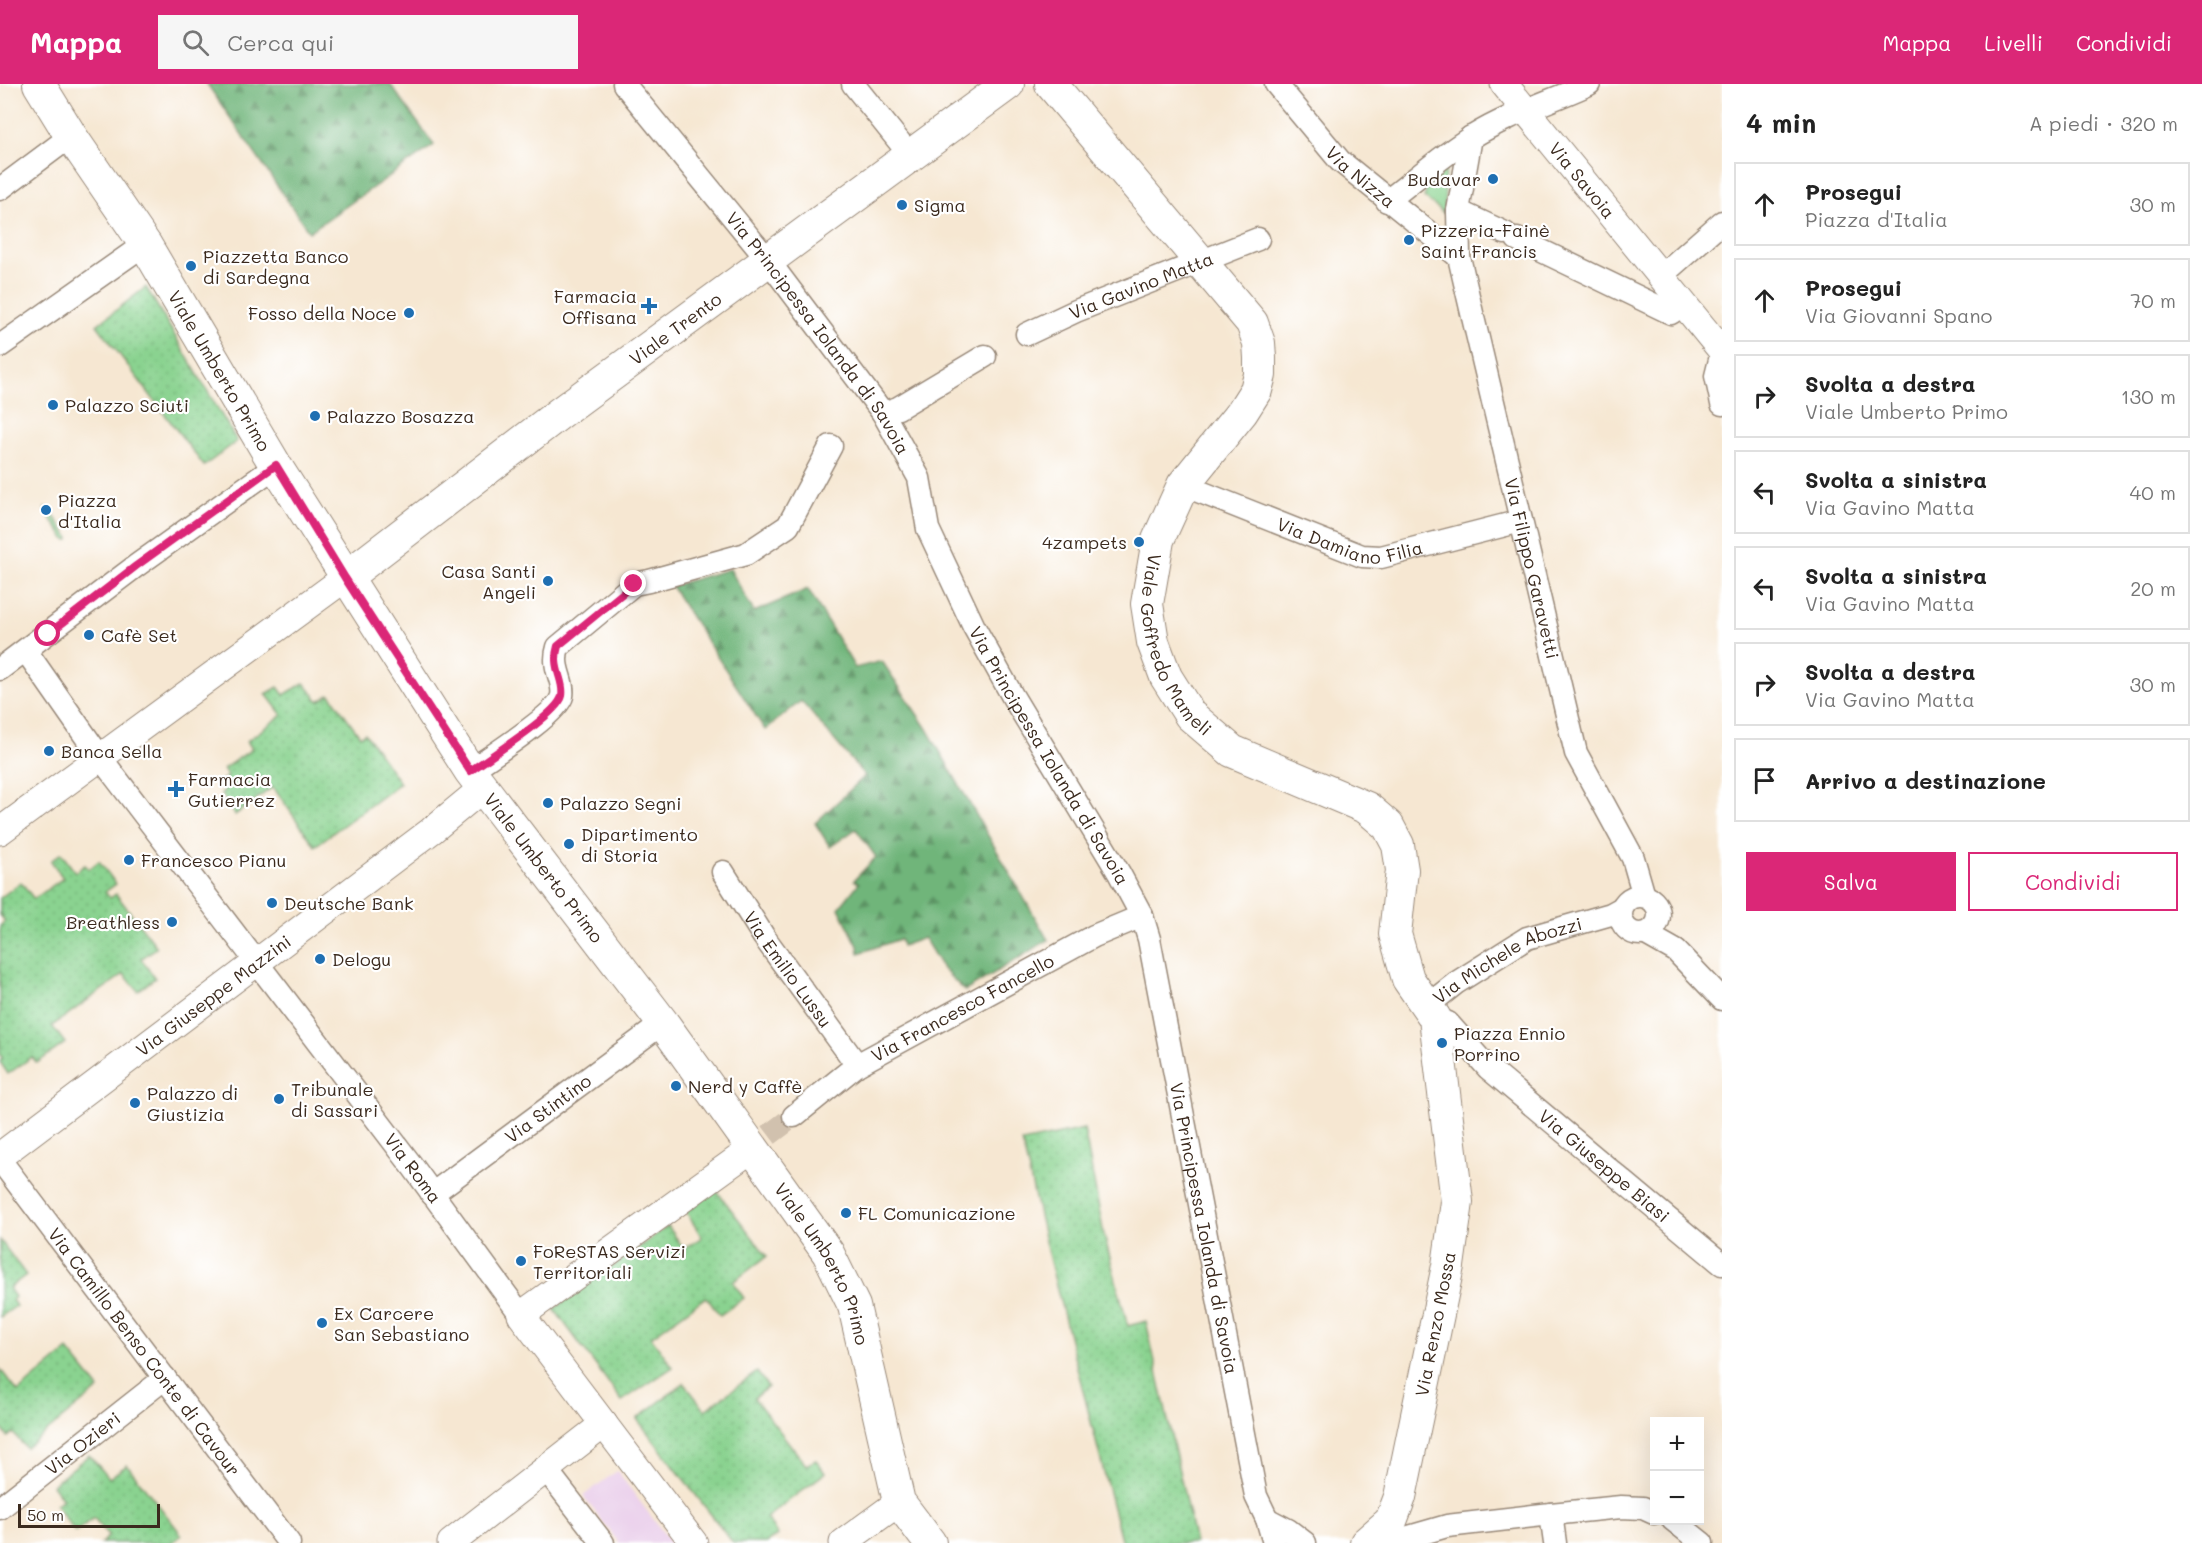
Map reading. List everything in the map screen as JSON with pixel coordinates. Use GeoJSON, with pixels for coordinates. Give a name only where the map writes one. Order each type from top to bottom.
{"type":"FeatureCollection","features":[{"type":"Feature","properties":{"kind":"main road","name":"Viale Umberto Primo"},"geometry":{"type":"LineString","coordinates":[[39,84],[71,136],[145,244],[345,578],[476,779],[663,1023],[761,1142],[828,1253],[854,1306],[899,1502],[930,1543]]}},
{"type":"Feature","properties":{"kind":"main road","name":"Viale Trento"},"geometry":{"type":"LineString","coordinates":[[345,578],[578,399],[1008,84]]}},
{"type":"Feature","properties":{"kind":"main road","name":"Viale Goffredo Mameli"},"geometry":{"type":"LineString","coordinates":[[1052,84],[1252,323],[1259,343],[1260,375],[1256,390],[1242,412],[1183,485],[1158,540],[1147,604],[1153,642],[1166,677],[1191,715],[1232,751],[1367,808],[1388,826],[1398,845],[1402,870],[1395,934],[1408,979],[1431,1012]]}},
{"type":"Feature","properties":{"kind":"main road","name":"Via Renzo Mossa"},"geometry":{"type":"LineString","coordinates":[[1365,1543],[1391,1521],[1400,1497],[1448,1266],[1457,1202],[1444,1091],[1431,1012]]}},
{"type":"Feature","properties":{"kind":"street","name":"Via Principessa Iolanda di Savoia"},"geometry":{"type":"LineString","coordinates":[[624,84],[767,259],[883,413],[919,478],[928,529],[974,627],[1142,916],[1149,939],[1256,1496],[1267,1519],[1274,1543]]}},
{"type":"Feature","properties":{"kind":"street"},"geometry":{"type":"LineString","coordinates":[[853,84],[910,155]]}},
{"type":"Feature","properties":{"kind":"street","name":"Via Nizza"},"geometry":{"type":"LineString","coordinates":[[1276,84],[1340,161],[1459,257]]}},
{"type":"Feature","properties":{"kind":"street","name":"Via Savoia"},"geometry":{"type":"LineString","coordinates":[[1504,84],[1722,351]]}},
{"type":"Feature","properties":{"kind":"street"},"geometry":{"type":"LineString","coordinates":[[1388,201],[1471,137],[1525,110],[1550,102],[1589,84]]}},
{"type":"Feature","properties":{"kind":"street"},"geometry":{"type":"LineString","coordinates":[[0,189],[71,136]]}},
{"type":"Feature","properties":{"kind":"street","name":"Via Filippo Garavetti"},"geometry":{"type":"LineString","coordinates":[[1471,137],[1458,211],[1459,257],[1576,753],[1633,858],[1635,869],[1630,907],[1650,899],[1658,908],[1653,927]]}},
{"type":"Feature","properties":{"kind":"street"},"geometry":{"type":"LineString","coordinates":[[1458,211],[1671,313],[1683,304]]}},
{"type":"Feature","properties":{"kind":"street"},"geometry":{"type":"LineString","coordinates":[[1661,276],[1722,222]]}},
{"type":"Feature","properties":{"kind":"street","name":"Via Gavino Matta"},"geometry":{"type":"LineString","coordinates":[[1027,334],[1076,311],[1258,239]]}},
{"type":"Feature","properties":{"kind":"street"},"geometry":{"type":"LineString","coordinates":[[0,346],[145,244]]}},
{"type":"Feature","properties":{"kind":"street"},"geometry":{"type":"LineString","coordinates":[[1722,351],[1716,376],[1722,404]]}},
{"type":"Feature","properties":{"kind":"street"},"geometry":{"type":"LineString","coordinates":[[883,413],[898,408],[985,356]]}},
{"type":"Feature","properties":{"kind":"street"},"geometry":{"type":"LineString","coordinates":[[476,779],[560,703],[563,693],[555,658],[558,646],[634,584],[649,582],[746,554],[788,526],[831,446]]}},
{"type":"Feature","properties":{"kind":"street"},"geometry":{"type":"LineString","coordinates":[[0,669],[276,465]]}},
{"type":"Feature","properties":{"kind":"street","name":"Via Damiano Filia"},"geometry":{"type":"LineString","coordinates":[[1183,485],[1362,556],[1382,557],[1521,521]]}},
{"type":"Feature","properties":{"kind":"street"},"geometry":{"type":"LineString","coordinates":[[0,831],[345,578]]}},
{"type":"Feature","properties":{"kind":"street","name":"Via Roma"},"geometry":{"type":"LineString","coordinates":[[26,651],[100,757],[694,1543]]}},
{"type":"Feature","properties":{"kind":"street","name":"Via Giuseppe Mazzini"},"geometry":{"type":"LineString","coordinates":[[0,1158],[256,961],[431,831],[476,779]]}},
{"type":"Feature","properties":{"kind":"street","name":"Via Emilio Lussu"},"geometry":{"type":"LineString","coordinates":[[723,872],[764,937],[857,1065]]}},
{"type":"Feature","properties":{"kind":"street"},"geometry":{"type":"LineString","coordinates":[[1630,907],[1633,934],[1653,927],[1722,999]]}},
{"type":"Feature","properties":{"kind":"street","name":"Via Michele Abozzi"},"geometry":{"type":"LineString","coordinates":[[1431,1012],[1456,983],[1527,938],[1630,907]]}},
{"type":"Feature","properties":{"kind":"street","name":"Via Francesco Fancello"},"geometry":{"type":"LineString","coordinates":[[794,1116],[857,1065],[1094,936],[1142,916]]}},
{"type":"Feature","properties":{"kind":"street","name":"Via Giuseppe Biasi"},"geometry":{"type":"LineString","coordinates":[[1431,1012],[1448,1023],[1488,1068],[1722,1264]]}},
{"type":"Feature","properties":{"kind":"street","name":"Via Stintino"},"geometry":{"type":"LineString","coordinates":[[432,1194],[663,1023]]}},
{"type":"Feature","properties":{"kind":"street"},"geometry":{"type":"LineString","coordinates":[[521,1315],[761,1142]]}},
{"type":"Feature","properties":{"kind":"street","name":"Via Camillo Benso Conte di Cavour"},"geometry":{"type":"LineString","coordinates":[[0,1158],[290,1543]]}},
{"type":"Feature","properties":{"kind":"street","name":"Via Ozieri"},"geometry":{"type":"LineString","coordinates":[[0,1508],[165,1378]]}},
{"type":"Feature","properties":{"kind":"street"},"geometry":{"type":"LineString","coordinates":[[451,1543],[604,1424]]}},
{"type":"Feature","properties":{"kind":"street"},"geometry":{"type":"LineString","coordinates":[[545,1468],[603,1543]]}},
{"type":"Feature","properties":{"kind":"street"},"geometry":{"type":"LineString","coordinates":[[843,1543],[899,1502]]}},
{"type":"Feature","properties":{"kind":"street"},"geometry":{"type":"LineString","coordinates":[[1388,1543],[1447,1526],[1620,1507],[1643,1508],[1650,1511]]}},
{"type":"Feature","properties":{"kind":"street"},"geometry":{"type":"LineString","coordinates":[[1551,1514],[1555,1543]]}},
{"type":"Feature","properties":{"kind":"street"},"geometry":{"type":"LineString","coordinates":[[1267,1519],[1288,1530],[1305,1543]]}},
{"type":"Feature","properties":{"kind":"street"},"geometry":{"type":"LineString","coordinates":[[1677,1525],[1702,1543]]}},
{"type":"Feature","properties":{"kind":"shaded area"},"geometry":{"type":"Polygon","coordinates":[[[617,1471],[671,1543],[619,1543],[583,1496],[617,1471]]]}},
{"type":"Feature","properties":{"kind":"green space"},"geometry":{"type":"Polygon","coordinates":[[[207,84],[390,84],[434,145],[309,232],[207,84]]]}},
{"type":"Feature","properties":{"kind":"green space"},"geometry":{"type":"Polygon","coordinates":[[[1446,167],[1443,213],[1424,197],[1426,192],[1423,187],[1442,168],[1446,167]]]}},
{"type":"Feature","properties":{"kind":"green space"},"geometry":{"type":"Polygon","coordinates":[[[146,287],[237,441],[204,466],[97,325],[146,287]]]}},
{"type":"Feature","properties":{"kind":"green space"},"geometry":{"type":"Polygon","coordinates":[[[45,508],[48,508],[69,540],[66,540],[45,508]]]}},
{"type":"Feature","properties":{"kind":"green space"},"geometry":{"type":"Polygon","coordinates":[[[730,569],[754,612],[808,589],[855,668],[882,661],[927,729],[1048,940],[965,991],[943,969],[924,938],[902,946],[900,939],[859,953],[858,946],[839,908],[859,883],[854,880],[876,857],[856,829],[830,847],[815,823],[865,776],[801,701],[765,730],[671,586],[730,569]]]}},
{"type":"Feature","properties":{"kind":"green space"},"geometry":{"type":"Polygon","coordinates":[[[304,683],[319,701],[330,694],[360,736],[365,733],[400,783],[315,846],[273,787],[235,815],[221,793],[225,791],[219,782],[228,776],[223,769],[252,749],[247,741],[282,715],[266,694],[278,687],[284,695],[304,683]]]}},
{"type":"Feature","properties":{"kind":"green space"},"geometry":{"type":"Polygon","coordinates":[[[61,853],[75,872],[85,865],[89,869],[99,861],[116,884],[105,892],[110,898],[116,894],[157,947],[141,959],[155,978],[138,991],[124,974],[52,1026],[65,1043],[37,1063],[32,1057],[8,1074],[0,1062],[2,1057],[0,1054],[0,926],[5,921],[0,915],[0,898],[21,882],[34,899],[63,878],[51,861],[61,853]]]}},
{"type":"Feature","properties":{"kind":"green space"},"geometry":{"type":"Polygon","coordinates":[[[1084,1129],[1104,1235],[1128,1326],[1146,1321],[1195,1543],[1122,1543],[1047,1250],[1022,1142],[1084,1129]]]}},
{"type":"Feature","properties":{"kind":"green space"},"geometry":{"type":"Polygon","coordinates":[[[716,1190],[767,1256],[733,1282],[744,1298],[720,1315],[706,1297],[651,1337],[673,1367],[622,1401],[554,1309],[668,1226],[684,1249],[702,1237],[686,1212],[716,1190]]]}},
{"type":"Feature","properties":{"kind":"green space"},"geometry":{"type":"Polygon","coordinates":[[[0,1240],[26,1275],[9,1288],[15,1297],[12,1300],[16,1306],[0,1317],[0,1240]]]}},
{"type":"Feature","properties":{"kind":"green space"},"geometry":{"type":"Polygon","coordinates":[[[68,1350],[99,1389],[26,1448],[13,1433],[8,1437],[0,1427],[0,1369],[18,1392],[68,1350]]]}},
{"type":"Feature","properties":{"kind":"green space"},"geometry":{"type":"Polygon","coordinates":[[[757,1372],[768,1387],[754,1398],[806,1465],[816,1460],[825,1473],[766,1518],[778,1535],[766,1543],[733,1543],[637,1419],[684,1383],[705,1410],[757,1372]]]}},
{"type":"Feature","properties":{"kind":"green space"},"geometry":{"type":"Polygon","coordinates":[[[89,1455],[109,1478],[127,1465],[182,1535],[171,1543],[101,1543],[109,1536],[94,1518],[75,1532],[56,1505],[63,1499],[52,1485],[89,1455]]]}},
{"type":"Feature","properties":{"kind":"tunnel"},"geometry":{"type":"LineString","coordinates":[[769,1135],[794,1116]]}},
{"type":"Feature","properties":{"kind":"place","name":"Budavar"},"geometry":{"type":"Point","coordinates":[1493,179]}},
{"type":"Feature","properties":{"kind":"place","name":"Sigma"},"geometry":{"type":"Point","coordinates":[902,205]}},
{"type":"Feature","properties":{"kind":"place","name":"Pizzeria-Fainè Saint Francis"},"geometry":{"type":"Point","coordinates":[1409,240]}},
{"type":"Feature","properties":{"kind":"place","name":"Piazzetta Banco di Sardegna"},"geometry":{"type":"Point","coordinates":[191,266]}},
{"type":"Feature","properties":{"kind":"place","name":"Farmacia Offisana"},"geometry":{"type":"Point","coordinates":[649,306]}},
{"type":"Feature","properties":{"kind":"place","name":"Fosso della Noce"},"geometry":{"type":"Point","coordinates":[409,313]}},
{"type":"Feature","properties":{"kind":"place","name":"Palazzo Sciuti"},"geometry":{"type":"Point","coordinates":[53,405]}},
{"type":"Feature","properties":{"kind":"place","name":"Palazzo Bosazza"},"geometry":{"type":"Point","coordinates":[315,416]}},
{"type":"Feature","properties":{"kind":"place","name":"Piazza d'Italia"},"geometry":{"type":"Point","coordinates":[46,510]}},
{"type":"Feature","properties":{"kind":"place","name":"4zampets"},"geometry":{"type":"Point","coordinates":[1139,542]}},
{"type":"Feature","properties":{"kind":"place","name":"Casa Santi Angeli"},"geometry":{"type":"Point","coordinates":[548,581]}},
{"type":"Feature","properties":{"kind":"place","name":"Cafè Set"},"geometry":{"type":"Point","coordinates":[89,635]}},
{"type":"Feature","properties":{"kind":"place","name":"Banca Sella"},"geometry":{"type":"Point","coordinates":[49,751]}},
{"type":"Feature","properties":{"kind":"place","name":"Farmacia Gutierrez"},"geometry":{"type":"Point","coordinates":[176,789]}},
{"type":"Feature","properties":{"kind":"place","name":"Palazzo Segni"},"geometry":{"type":"Point","coordinates":[548,803]}},
{"type":"Feature","properties":{"kind":"place","name":"Dipartimento di Storia"},"geometry":{"type":"Point","coordinates":[569,844]}},
{"type":"Feature","properties":{"kind":"place","name":"Francesco Pianu"},"geometry":{"type":"Point","coordinates":[129,860]}},
{"type":"Feature","properties":{"kind":"place","name":"Deutsche Bank"},"geometry":{"type":"Point","coordinates":[272,903]}},
{"type":"Feature","properties":{"kind":"place","name":"Breathless"},"geometry":{"type":"Point","coordinates":[172,922]}},
{"type":"Feature","properties":{"kind":"place","name":"Delogu"},"geometry":{"type":"Point","coordinates":[320,959]}},
{"type":"Feature","properties":{"kind":"place","name":"Piazza Ennio Porrino"},"geometry":{"type":"Point","coordinates":[1442,1043]}},
{"type":"Feature","properties":{"kind":"place","name":"Nerd y Caffè"},"geometry":{"type":"Point","coordinates":[676,1086]}},
{"type":"Feature","properties":{"kind":"place","name":"Tribunale di Sassari"},"geometry":{"type":"Point","coordinates":[279,1099]}},
{"type":"Feature","properties":{"kind":"place","name":"Palazzo di Giustizia"},"geometry":{"type":"Point","coordinates":[135,1103]}},
{"type":"Feature","properties":{"kind":"place","name":"FL Comunicazione"},"geometry":{"type":"Point","coordinates":[846,1213]}},
{"type":"Feature","properties":{"kind":"place","name":"FoReSTAS Servizi Territoriali"},"geometry":{"type":"Point","coordinates":[521,1261]}},
{"type":"Feature","properties":{"kind":"place","name":"Ex Carcere San Sebastiano"},"geometry":{"type":"Point","coordinates":[322,1323]}},
{"type":"Feature","properties":{"kind":"route"},"geometry":{"type":"LineString","coordinates":[[48,634],[136,566],[276,465],[345,578],[470,771],[534,725],[560,703],[563,693],[555,658],[558,646],[634,584]]}}]}
